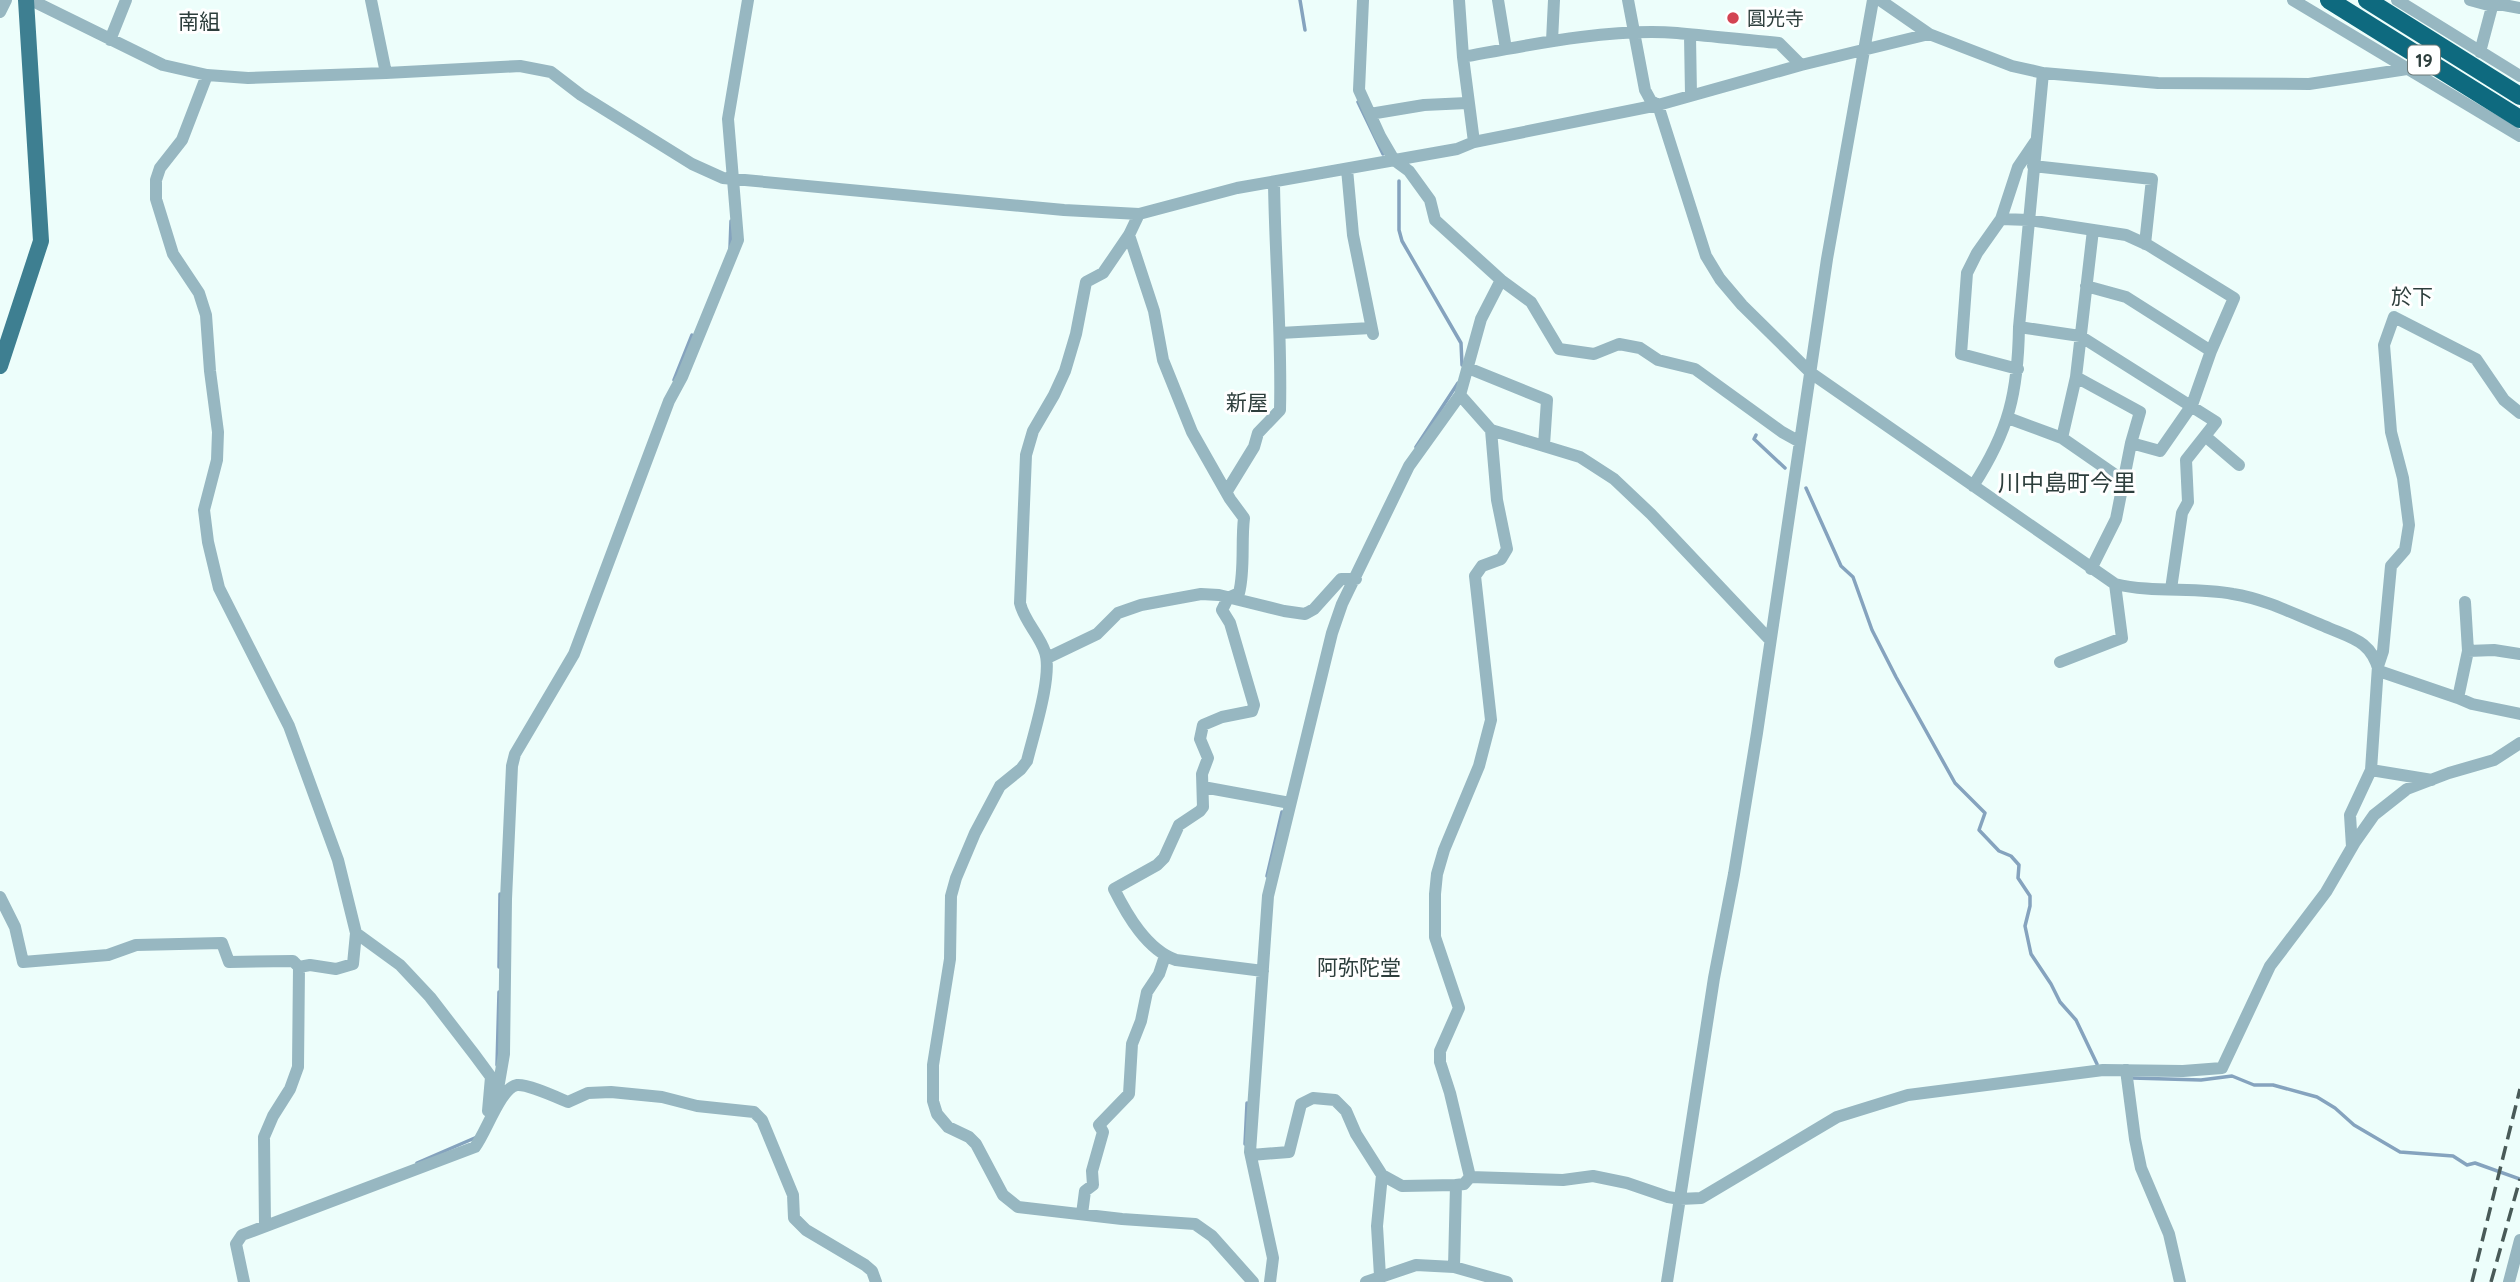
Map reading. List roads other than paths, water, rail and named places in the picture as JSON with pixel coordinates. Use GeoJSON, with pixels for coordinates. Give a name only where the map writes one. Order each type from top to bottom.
{"type":"FeatureCollection","features":[{"type":"Feature","properties":{"kind":"highway","name":"19"},"geometry":{"type":"LineString","coordinates":[[2329,0],[2520,119]]}},
{"type":"Feature","properties":{"kind":"highway","name":"19"},"geometry":{"type":"LineString","coordinates":[[2367,0],[2520,96]]}},
{"type":"Feature","properties":{"kind":"main road"},"geometry":{"type":"LineString","coordinates":[[0,366],[41,242],[28,69],[26,0]]}},
{"type":"Feature","properties":{"kind":"street"},"geometry":{"type":"LineString","coordinates":[[0,12],[6,0]]}},
{"type":"Feature","properties":{"kind":"street"},"geometry":{"type":"LineString","coordinates":[[32,0],[163,65],[207,75],[248,78],[520,66],[551,72],[581,95],[692,164],[729,178],[961,201],[1139,214],[1237,188],[1457,149],[1474,142],[1658,105],[1801,65],[1864,52],[1929,34]]}},
{"type":"Feature","properties":{"kind":"street"},"geometry":{"type":"LineString","coordinates":[[110,40],[126,0]]}},
{"type":"Feature","properties":{"kind":"street"},"geometry":{"type":"LineString","coordinates":[[371,0],[386,73]]}},
{"type":"Feature","properties":{"kind":"street"},"geometry":{"type":"LineString","coordinates":[[494,1112],[504,1054],[506,899],[512,766],[516,754],[574,654],[669,401],[682,377],[738,240],[729,178],[728,119],[748,0]]}},
{"type":"Feature","properties":{"kind":"street"},"geometry":{"type":"LineString","coordinates":[[1363,0],[1359,90],[1394,160],[1409,171],[1430,200],[1435,220],[1501,280],[1531,302],[1559,349],[1594,354],[1619,344],[1640,348],[1658,360],[1695,369],[1800,442]]}},
{"type":"Feature","properties":{"kind":"street"},"geometry":{"type":"LineString","coordinates":[[1459,0],[1467,103],[1474,142]]}},
{"type":"Feature","properties":{"kind":"street"},"geometry":{"type":"LineString","coordinates":[[1499,0],[1506,49]]}},
{"type":"Feature","properties":{"kind":"street"},"geometry":{"type":"LineString","coordinates":[[1552,41],[1554,0]]}},
{"type":"Feature","properties":{"kind":"street"},"geometry":{"type":"LineString","coordinates":[[1628,0],[1645,90],[1658,105],[1706,256],[1720,279],[1742,305],[1811,373],[2115,584],[2234,594],[2263,600],[2359,641],[2374,654],[2379,671],[2472,704],[2520,714]]}},
{"type":"Feature","properties":{"kind":"street"},"geometry":{"type":"LineString","coordinates":[[1667,1282],[1714,978],[1734,874],[1829,246],[1873,0]]}},
{"type":"Feature","properties":{"kind":"street"},"geometry":{"type":"LineString","coordinates":[[1880,0],[1929,34],[2012,66],[2043,73],[2158,83],[2309,84],[2407,69]]}},
{"type":"Feature","properties":{"kind":"street"},"geometry":{"type":"LineString","coordinates":[[2398,0],[2520,76]]}},
{"type":"Feature","properties":{"kind":"street"},"geometry":{"type":"LineString","coordinates":[[2418,14],[2421,0]]}},
{"type":"Feature","properties":{"kind":"street"},"geometry":{"type":"LineString","coordinates":[[2470,0],[2492,6]]}},
{"type":"Feature","properties":{"kind":"street"},"geometry":{"type":"LineString","coordinates":[[2302,2],[2520,136]]}},
{"type":"Feature","properties":{"kind":"street"},"geometry":{"type":"LineString","coordinates":[[2480,52],[2493,2],[2520,8]]}},
{"type":"Feature","properties":{"kind":"street"},"geometry":{"type":"LineString","coordinates":[[1463,57],[1552,41],[1677,33],[1779,43],[1801,65]]}},
{"type":"Feature","properties":{"kind":"street"},"geometry":{"type":"LineString","coordinates":[[1690,36],[1691,95]]}},
{"type":"Feature","properties":{"kind":"street"},"geometry":{"type":"LineString","coordinates":[[2501,64],[2520,65]]}},
{"type":"Feature","properties":{"kind":"street"},"geometry":{"type":"LineString","coordinates":[[1973,486],[1989,461],[2008,418],[2018,369],[2019,327],[2043,73]]}},
{"type":"Feature","properties":{"kind":"street"},"geometry":{"type":"LineString","coordinates":[[207,75],[182,140],[160,168],[156,180],[156,199],[173,254],[200,293],[206,315],[218,432],[217,460],[204,510],[208,542],[219,588],[289,726],[338,860],[356,933],[353,964],[336,969],[310,965],[299,967]]}},
{"type":"Feature","properties":{"kind":"street"},"geometry":{"type":"LineString","coordinates":[[1370,114],[1424,105],[1467,103]]}},
{"type":"Feature","properties":{"kind":"street"},"geometry":{"type":"LineString","coordinates":[[2018,369],[1961,354],[1968,273],[1977,253],[2001,219],[2018,167],[2037,139]]}},
{"type":"Feature","properties":{"kind":"street"},"geometry":{"type":"LineString","coordinates":[[2033,166],[2152,179],[2144,244]]}},
{"type":"Feature","properties":{"kind":"street"},"geometry":{"type":"LineString","coordinates":[[1280,333],[1372,331],[1353,235],[1347,169]]}},
{"type":"Feature","properties":{"kind":"street"},"geometry":{"type":"LineString","coordinates":[[1227,491],[1254,447],[1258,433],[1280,410],[1274,183]]}},
{"type":"Feature","properties":{"kind":"street"},"geometry":{"type":"LineString","coordinates":[[1139,214],[1129,235],[1103,273],[1086,282],[1076,334],[1065,371],[1033,431],[1026,455],[1020,603],[1047,658],[1047,675],[1027,761],[1000,786],[971,844],[951,896],[950,960],[933,1065],[933,1101],[942,1121],[976,1144],[1003,1195],[1018,1207],[1195,1224],[1212,1236],[1253,1282]]}},
{"type":"Feature","properties":{"kind":"street"},"geometry":{"type":"LineString","coordinates":[[2001,219],[2029,220],[2126,235],[2234,298],[2192,405],[2160,451],[2131,443]]}},
{"type":"Feature","properties":{"kind":"street"},"geometry":{"type":"LineString","coordinates":[[2062,438],[2076,377],[2093,230]]}},
{"type":"Feature","properties":{"kind":"street"},"geometry":{"type":"LineString","coordinates":[[1129,235],[1154,311],[1163,360],[1192,432],[1203,455],[1244,518],[1242,581],[1239,593],[1228,598],[1222,610],[1230,623],[1254,705],[1252,711],[1222,717],[1203,725],[1200,739],[1208,758],[1202,774],[1203,807],[1179,825],[1164,858],[1157,865],[1114,889],[1133,921],[1165,956],[1176,960],[1263,971]]}},
{"type":"Feature","properties":{"kind":"street"},"geometry":{"type":"LineString","coordinates":[[1269,1282],[1273,1258],[1251,1155],[1268,896],[1332,634],[1342,604],[1409,466],[1460,394],[1481,318],[1501,280]]}},
{"type":"Feature","properties":{"kind":"street"},"geometry":{"type":"LineString","coordinates":[[2086,286],[2126,297],[2211,351]]}},
{"type":"Feature","properties":{"kind":"street"},"geometry":{"type":"LineString","coordinates":[[2352,847],[2350,815],[2371,770],[2378,666],[2384,651],[2390,566],[2406,550],[2409,525],[2403,478],[2390,432],[2384,345],[2395,317],[2476,359],[2504,400],[2520,413]]}},
{"type":"Feature","properties":{"kind":"street"},"geometry":{"type":"LineString","coordinates":[[2019,327],[2080,336],[2216,422],[2186,460],[2188,502],[2182,513],[2171,589]]}},
{"type":"Feature","properties":{"kind":"street"},"geometry":{"type":"LineString","coordinates":[[1468,368],[1546,400],[1544,445]]}},
{"type":"Feature","properties":{"kind":"street"},"geometry":{"type":"LineString","coordinates":[[2076,377],[2140,412],[2116,519],[2091,569]]}},
{"type":"Feature","properties":{"kind":"street"},"geometry":{"type":"LineString","coordinates":[[1460,394],[1491,430],[1580,457],[1614,479],[1770,640]]}},
{"type":"Feature","properties":{"kind":"street"},"geometry":{"type":"LineString","coordinates":[[2008,418],[2062,438],[2124,481]]}},
{"type":"Feature","properties":{"kind":"street"},"geometry":{"type":"LineString","coordinates":[[1470,1177],[1440,1062],[1440,1051],[1459,1009],[1435,937],[1435,894],[1444,850],[1479,766],[1491,720],[1475,576],[1482,566],[1501,559],[1507,549],[1497,500],[1491,430]]}},
{"type":"Feature","properties":{"kind":"street"},"geometry":{"type":"LineString","coordinates":[[2205,436],[2239,465]]}},
{"type":"Feature","properties":{"kind":"street"},"geometry":{"type":"LineString","coordinates":[[1047,658],[1097,634],[1118,613],[1141,605],[1201,594],[1305,614],[1314,609],[1340,579],[1356,579]]}},
{"type":"Feature","properties":{"kind":"street"},"geometry":{"type":"LineString","coordinates":[[2060,662],[2122,638],[2115,584]]}},
{"type":"Feature","properties":{"kind":"street"},"geometry":{"type":"LineString","coordinates":[[2458,698],[2468,651],[2465,602]]}},
{"type":"Feature","properties":{"kind":"street"},"geometry":{"type":"LineString","coordinates":[[2468,651],[2494,650],[2520,654]]}},
{"type":"Feature","properties":{"kind":"street"},"geometry":{"type":"LineString","coordinates":[[1470,1177],[1563,1181],[1593,1176],[1680,1199],[1701,1198],[1837,1117],[1908,1096],[2103,1070],[2183,1072],[2222,1068],[2270,966],[2326,892],[2352,847],[2381,808],[2407,789],[2494,760],[2520,743]]}},
{"type":"Feature","properties":{"kind":"street"},"geometry":{"type":"LineString","coordinates":[[2371,770],[2433,780]]}},
{"type":"Feature","properties":{"kind":"street"},"geometry":{"type":"LineString","coordinates":[[1203,787],[1290,803]]}},
{"type":"Feature","properties":{"kind":"street"},"geometry":{"type":"LineString","coordinates":[[0,897],[15,927],[23,962],[108,955],[136,945],[222,943],[229,962],[293,961],[299,967],[298,1067],[290,1089],[264,1137],[264,1222]]}},
{"type":"Feature","properties":{"kind":"street"},"geometry":{"type":"LineString","coordinates":[[356,933],[400,965],[430,997],[491,1077],[488,1111],[494,1112]]}},
{"type":"Feature","properties":{"kind":"street"},"geometry":{"type":"LineString","coordinates":[[1082,1214],[1085,1191],[1093,1185],[1092,1171],[1103,1132],[1099,1125],[1129,1094],[1132,1044],[1141,1021],[1147,992],[1159,974],[1165,956]]}},
{"type":"Feature","properties":{"kind":"street"},"geometry":{"type":"LineString","coordinates":[[2126,1070],[2141,1168],[2169,1234],[2180,1282]]}},
{"type":"Feature","properties":{"kind":"street"},"geometry":{"type":"LineString","coordinates":[[244,1282],[236,1244],[242,1235],[264,1222],[475,1147],[484,1135],[502,1096],[510,1088],[519,1085],[568,1102],[588,1093],[611,1092],[662,1097],[697,1107],[754,1112],[762,1121],[793,1195],[794,1219],[806,1230],[865,1265],[872,1271],[876,1282]]}},
{"type":"Feature","properties":{"kind":"street"},"geometry":{"type":"LineString","coordinates":[[1251,1155],[1289,1152],[1301,1104],[1313,1098],[1335,1100],[1346,1111],[1356,1134],[1382,1175],[1402,1186],[1464,1184],[1470,1177]]}},
{"type":"Feature","properties":{"kind":"street"},"geometry":{"type":"LineString","coordinates":[[1380,1276],[1377,1226],[1382,1175]]}},
{"type":"Feature","properties":{"kind":"street"},"geometry":{"type":"LineString","coordinates":[[1454,1267],[1456,1185]]}},
{"type":"Feature","properties":{"kind":"street"},"geometry":{"type":"LineString","coordinates":[[2509,1282],[2520,1240]]}},
{"type":"Feature","properties":{"kind":"street"},"geometry":{"type":"LineString","coordinates":[[1366,1282],[1416,1265],[1454,1267],[1507,1282]]}},
{"type":"Feature","properties":{"kind":"waterway"},"geometry":{"type":"LineString","coordinates":[[1300,0],[1305,30]]}},
{"type":"Feature","properties":{"kind":"waterway"},"geometry":{"type":"LineString","coordinates":[[1358,102],[1383,154]]}},
{"type":"Feature","properties":{"kind":"waterway"},"geometry":{"type":"LineString","coordinates":[[1399,181],[1399,230],[1402,241],[1461,343],[1462,365]]}},
{"type":"Feature","properties":{"kind":"waterway"},"geometry":{"type":"LineString","coordinates":[[730,248],[731,221]]}},
{"type":"Feature","properties":{"kind":"waterway"},"geometry":{"type":"LineString","coordinates":[[674,380],[692,335]]}},
{"type":"Feature","properties":{"kind":"waterway"},"geometry":{"type":"LineString","coordinates":[[1416,447],[1458,383]]}},
{"type":"Feature","properties":{"kind":"waterway"},"geometry":{"type":"LineString","coordinates":[[1756,435],[1754,439],[1785,468]]}},
{"type":"Feature","properties":{"kind":"waterway"},"geometry":{"type":"LineString","coordinates":[[1806,488],[1841,566],[1853,577],[1872,630],[1896,677],[1955,783],[1985,813],[1979,830],[1999,851],[2011,856],[2019,865],[2018,878],[2030,896],[2025,926],[2031,954],[2060,1002],[2076,1020],[2097,1064]]}},
{"type":"Feature","properties":{"kind":"waterway"},"geometry":{"type":"LineString","coordinates":[[1267,876],[1282,812]]}},
{"type":"Feature","properties":{"kind":"waterway"},"geometry":{"type":"LineString","coordinates":[[499,967],[500,894]]}},
{"type":"Feature","properties":{"kind":"waterway"},"geometry":{"type":"LineString","coordinates":[[497,1065],[499,992]]}},
{"type":"Feature","properties":{"kind":"waterway"},"geometry":{"type":"LineString","coordinates":[[2132,1078],[2201,1080],[2232,1076],[2254,1085],[2273,1085],[2317,1097],[2354,1125],[2400,1152],[2453,1156],[2467,1165],[2475,1163],[2520,1179]]}},
{"type":"Feature","properties":{"kind":"waterway"},"geometry":{"type":"LineString","coordinates":[[1245,1144],[1247,1103]]}},
{"type":"Feature","properties":{"kind":"waterway"},"geometry":{"type":"LineString","coordinates":[[417,1163],[477,1137]]}},
{"type":"Feature","properties":{"kind":"railway"},"geometry":{"type":"LineString","coordinates":[[2472,1282],[2520,1089]]}},
{"type":"Feature","properties":{"kind":"railway"},"geometry":{"type":"LineString","coordinates":[[2491,1282],[2520,1179]]}},
{"type":"Feature","properties":{"kind":"place","name":"圓光寺"},"geometry":{"type":"Point","coordinates":[1733,18]}},
{"type":"Feature","properties":{"kind":"district","name":"南組"},"geometry":{"type":"Point","coordinates":[199,21]}},
{"type":"Feature","properties":{"kind":"district","name":"於下"},"geometry":{"type":"Point","coordinates":[2412,296]}},
{"type":"Feature","properties":{"kind":"district","name":"新屋"},"geometry":{"type":"Point","coordinates":[1247,402]}},
{"type":"Feature","properties":{"kind":"district","name":"川中島町今里"},"geometry":{"type":"Point","coordinates":[2067,482]}},
{"type":"Feature","properties":{"kind":"district","name":"阿弥陀堂"},"geometry":{"type":"Point","coordinates":[1359,967]}}]}
